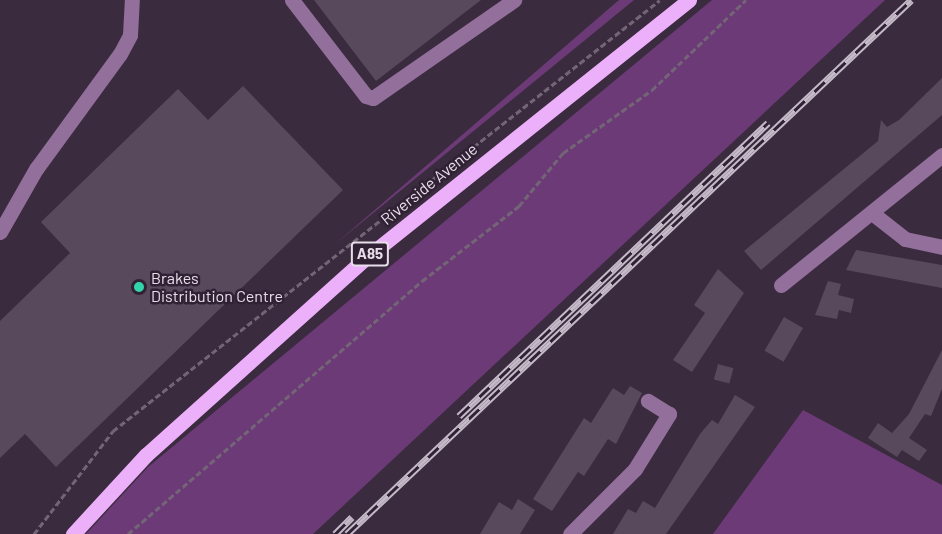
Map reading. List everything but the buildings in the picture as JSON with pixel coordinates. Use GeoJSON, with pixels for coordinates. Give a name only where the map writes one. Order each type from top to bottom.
{"type":"FeatureCollection","features":[{"type":"Feature","properties":{"kind":"main road","name":"Riverside Avenue"},"geometry":{"type":"LineString","coordinates":[[73,534],[146,455],[367,256],[689,0]]}},
{"type":"Feature","properties":{"kind":"street"},"geometry":{"type":"LineString","coordinates":[[0,232],[36,169],[120,54],[130,35],[132,0]]}},
{"type":"Feature","properties":{"kind":"street"},"geometry":{"type":"LineString","coordinates":[[292,0],[366,96],[373,98],[514,0]]}},
{"type":"Feature","properties":{"kind":"street"},"geometry":{"type":"LineString","coordinates":[[781,285],[942,155]]}},
{"type":"Feature","properties":{"kind":"street"},"geometry":{"type":"LineString","coordinates":[[872,213],[905,239],[942,247]]}},
{"type":"Feature","properties":{"kind":"street"},"geometry":{"type":"LineString","coordinates":[[570,534],[636,469],[669,414],[648,401]]}},
{"type":"Feature","properties":{"kind":"path"},"geometry":{"type":"LineString","coordinates":[[34,534],[113,431],[660,0]]}},
{"type":"Feature","properties":{"kind":"path"},"geometry":{"type":"LineString","coordinates":[[128,534],[422,281],[519,206],[563,153],[652,90],[746,0]]}},
{"type":"Feature","properties":{"kind":"shaded area"},"geometry":{"type":"Polygon","coordinates":[[[619,0],[634,0],[334,245],[619,0]]]}},
{"type":"Feature","properties":{"kind":"shaded area"},"geometry":{"type":"Polygon","coordinates":[[[712,0],[885,0],[313,534],[86,534],[148,467],[712,0]]]}},
{"type":"Feature","properties":{"kind":"shaded area"},"geometry":{"type":"Polygon","coordinates":[[[803,410],[942,485],[942,534],[713,534],[803,410]]]}},
{"type":"Feature","properties":{"kind":"railway"},"geometry":{"type":"LineString","coordinates":[[347,534],[911,0]]}},
{"type":"Feature","properties":{"kind":"railway"},"geometry":{"type":"LineString","coordinates":[[459,416],[768,123]]}},
{"type":"Feature","properties":{"kind":"railway"},"geometry":{"type":"LineString","coordinates":[[335,534],[352,517]]}},
{"type":"Feature","properties":{"kind":"place","name":"Brakes Distribution Centre"},"geometry":{"type":"Point","coordinates":[139,287]}}]}
